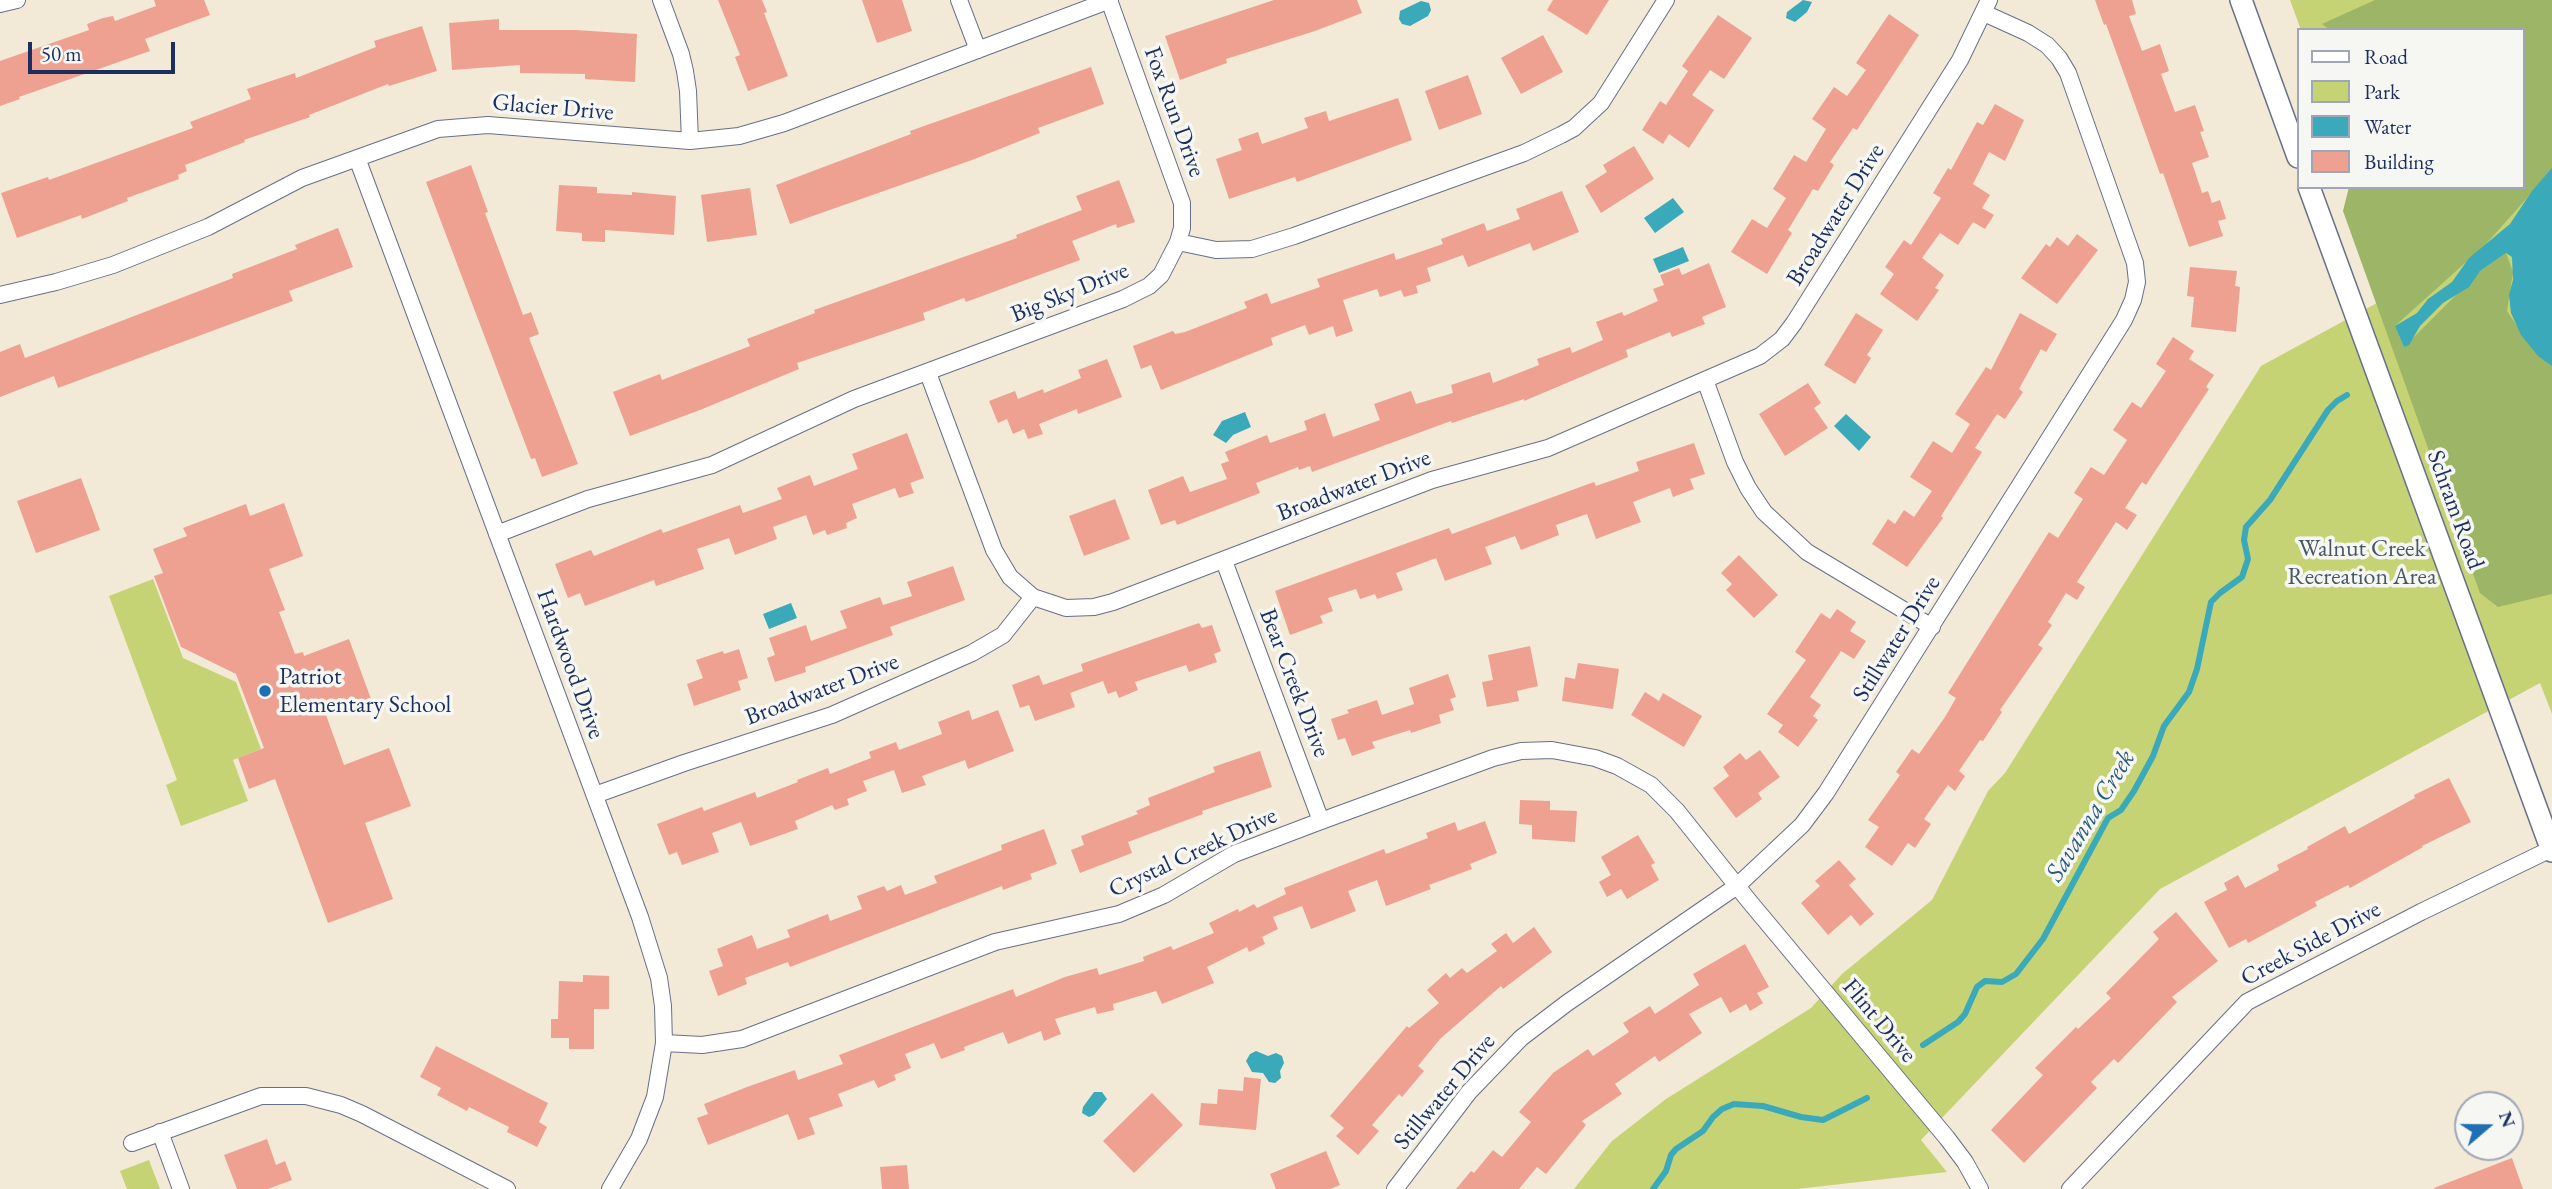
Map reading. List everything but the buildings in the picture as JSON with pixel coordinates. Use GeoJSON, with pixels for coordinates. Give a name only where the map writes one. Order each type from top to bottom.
{"type":"FeatureCollection","features":[{"type":"Feature","properties":{"kind":"main road"},"geometry":{"type":"LineString","coordinates":[[2241,0],[2296,151]]}},
{"type":"Feature","properties":{"kind":"main road","name":"Schram Road"},"geometry":{"type":"LineString","coordinates":[[2310,189],[2552,850]]}},
{"type":"Feature","properties":{"kind":"street"},"geometry":{"type":"LineString","coordinates":[[0,4],[17,0]]}},
{"type":"Feature","properties":{"kind":"street"},"geometry":{"type":"LineString","coordinates":[[661,0],[685,71],[690,141]]}},
{"type":"Feature","properties":{"kind":"street"},"geometry":{"type":"LineString","coordinates":[[959,0],[978,50]]}},
{"type":"Feature","properties":{"kind":"street","name":"Glacier Drive"},"geometry":{"type":"LineString","coordinates":[[0,295],[75,277],[137,256],[208,227],[302,178],[438,129],[469,125],[511,126],[690,141],[727,138],[760,131],[1110,0]]}},
{"type":"Feature","properties":{"kind":"street","name":"Fox Run Drive"},"geometry":{"type":"LineString","coordinates":[[1110,0],[1178,185],[1183,214],[1178,242]]}},
{"type":"Feature","properties":{"kind":"street"},"geometry":{"type":"LineString","coordinates":[[1178,242],[1216,250],[1252,249],[1524,153],[1561,135],[1574,128],[1601,103],[1666,0]]}},
{"type":"Feature","properties":{"kind":"street","name":"Broadwater Drive"},"geometry":{"type":"LineString","coordinates":[[595,795],[832,715],[972,653],[1003,635],[1033,597],[1066,608],[1094,607],[1224,561],[1432,480],[1548,448],[1760,356],[1782,339],[1794,323],[1960,60],[1985,4]]}},
{"type":"Feature","properties":{"kind":"street","name":"Stillwater Drive"},"geometry":{"type":"LineString","coordinates":[[1395,1189],[1469,1092],[1521,1038],[1567,1003],[1737,886],[1789,839],[1826,793],[2124,320],[2137,282],[2135,263],[2068,73],[2047,45],[1985,4]]}},
{"type":"Feature","properties":{"kind":"street","name":"Hardwood Drive"},"geometry":{"type":"LineString","coordinates":[[357,158],[640,917],[659,978],[664,1043],[660,1074],[650,1116],[610,1189]]}},
{"type":"Feature","properties":{"kind":"street","name":"Big Sky Drive"},"geometry":{"type":"LineString","coordinates":[[497,534],[588,499],[712,465],[844,404],[1138,293],[1161,275],[1178,242]]}},
{"type":"Feature","properties":{"kind":"street"},"geometry":{"type":"LineString","coordinates":[[928,373],[994,550],[1010,577],[1033,597]]}},
{"type":"Feature","properties":{"kind":"street"},"geometry":{"type":"LineString","coordinates":[[1705,380],[1735,461],[1764,512],[1807,552],[1932,627]]}},
{"type":"Feature","properties":{"kind":"street","name":"Bear Creek Drive"},"geometry":{"type":"LineString","coordinates":[[1224,561],[1321,821]]}},
{"type":"Feature","properties":{"kind":"street","name":"Crystal Creek Drive"},"geometry":{"type":"LineString","coordinates":[[664,1043],[702,1045],[742,1039],[995,942],[1119,914],[1164,895],[1234,854],[1493,758],[1539,750],[1574,753],[1617,766],[1651,785],[1677,811],[1737,886]]}},
{"type":"Feature","properties":{"kind":"street","name":"Creek Side Drive"},"geometry":{"type":"LineString","coordinates":[[2070,1189],[2248,1002],[2421,912],[2552,850]]}},
{"type":"Feature","properties":{"kind":"street","name":"Flint Drive"},"geometry":{"type":"LineString","coordinates":[[1737,886],[1947,1138],[1980,1189]]}},
{"type":"Feature","properties":{"kind":"street"},"geometry":{"type":"LineString","coordinates":[[132,1143],[261,1096],[306,1096],[341,1105],[362,1114],[507,1189]]}},
{"type":"Feature","properties":{"kind":"street"},"geometry":{"type":"LineString","coordinates":[[160,1132],[181,1189]]}},
{"type":"Feature","properties":{"kind":"green space","name":"Walnut Creek Recreation Area"},"geometry":{"type":"Polygon","coordinates":[[[2290,0],[2552,0],[2552,714],[2540,683],[2160,889],[1921,1140],[1947,1172],[1797,1189],[1574,1189],[1612,1141],[1666,1099],[1811,1008],[1842,974],[1932,900],[1988,791],[2005,773],[2261,366],[2397,292],[2520,189],[2524,189],[2524,28],[2300,28],[2290,0]]]}},
{"type":"Feature","properties":{"kind":"green space"},"geometry":{"type":"Polygon","coordinates":[[[2375,0],[2552,0],[2552,170],[2485,245],[2395,326],[2404,347],[2480,271],[2506,253],[2513,272],[2507,311],[2534,351],[2552,362],[2552,594],[2498,607],[2480,593],[2343,211],[2348,189],[2524,189],[2524,28],[2327,28],[2322,24],[2375,0]]]}},
{"type":"Feature","properties":{"kind":"green space"},"geometry":{"type":"Polygon","coordinates":[[[153,579],[183,658],[236,682],[261,749],[233,760],[248,801],[181,826],[166,785],[177,780],[109,596],[153,579]]]}},
{"type":"Feature","properties":{"kind":"green space"},"geometry":{"type":"Polygon","coordinates":[[[149,1160],[160,1189],[127,1189],[120,1171],[149,1160]]]}},
{"type":"Feature","properties":{"kind":"water"},"geometry":{"type":"Polygon","coordinates":[[[1803,0],[1812,2],[1807,12],[1795,22],[1786,18],[1787,12],[1803,0]]]}},
{"type":"Feature","properties":{"kind":"water"},"geometry":{"type":"Polygon","coordinates":[[[1421,1],[1429,3],[1431,10],[1428,16],[1410,26],[1402,24],[1399,19],[1400,11],[1421,1]]]}},
{"type":"Feature","properties":{"kind":"water"},"geometry":{"type":"Polygon","coordinates":[[[2552,168],[2552,366],[2538,356],[2521,335],[2511,313],[2509,295],[2513,280],[2512,257],[2506,253],[2480,271],[2469,287],[2443,303],[2420,326],[2409,345],[2404,347],[2395,326],[2417,313],[2428,299],[2452,282],[2469,258],[2510,224],[2532,191],[2552,168]]]}},
{"type":"Feature","properties":{"kind":"water"},"geometry":{"type":"Polygon","coordinates":[[[1673,198],[1684,212],[1655,233],[1644,218],[1673,198]]]}},
{"type":"Feature","properties":{"kind":"water"},"geometry":{"type":"Polygon","coordinates":[[[1683,247],[1689,261],[1659,273],[1653,259],[1683,247]]]}},
{"type":"Feature","properties":{"kind":"water"},"geometry":{"type":"Polygon","coordinates":[[[1245,412],[1251,427],[1233,435],[1226,443],[1213,435],[1222,421],[1245,412]]]}},
{"type":"Feature","properties":{"kind":"water"},"geometry":{"type":"Polygon","coordinates":[[[1846,414],[1871,437],[1859,451],[1834,426],[1846,414]]]}},
{"type":"Feature","properties":{"kind":"water"},"geometry":{"type":"Polygon","coordinates":[[[791,603],[797,618],[769,629],[763,614],[791,603]]]}},
{"type":"Feature","properties":{"kind":"water"},"geometry":{"type":"Polygon","coordinates":[[[1256,1051],[1268,1056],[1276,1053],[1282,1056],[1284,1063],[1280,1071],[1281,1078],[1275,1083],[1269,1082],[1263,1073],[1252,1072],[1246,1061],[1250,1054],[1256,1051]]]}},
{"type":"Feature","properties":{"kind":"water"},"geometry":{"type":"Polygon","coordinates":[[[1094,1092],[1102,1092],[1107,1099],[1094,1115],[1089,1117],[1082,1113],[1083,1107],[1094,1092]]]}},
{"type":"Feature","properties":{"kind":"waterway","name":"Savanna Creek"},"geometry":{"type":"LineString","coordinates":[[1923,1045],[1958,1022],[1965,1014],[1977,987],[1985,981],[2002,982],[2016,974],[2043,939],[2108,818],[2121,810],[2134,791],[2153,756],[2164,726],[2189,692],[2197,669],[2211,602],[2242,577],[2248,559],[2244,540],[2246,527],[2270,500],[2328,410],[2347,395]]}},
{"type":"Feature","properties":{"kind":"waterway","name":"Savanna Creek"},"geometry":{"type":"LineString","coordinates":[[1653,1189],[1666,1171],[1676,1149],[1703,1131],[1722,1109],[1734,1104],[1763,1106],[1823,1120],[1867,1098]]}},
{"type":"Feature","properties":{"kind":"place","name":"Patriot Elementary School"},"geometry":{"type":"Point","coordinates":[265,691]}}]}
